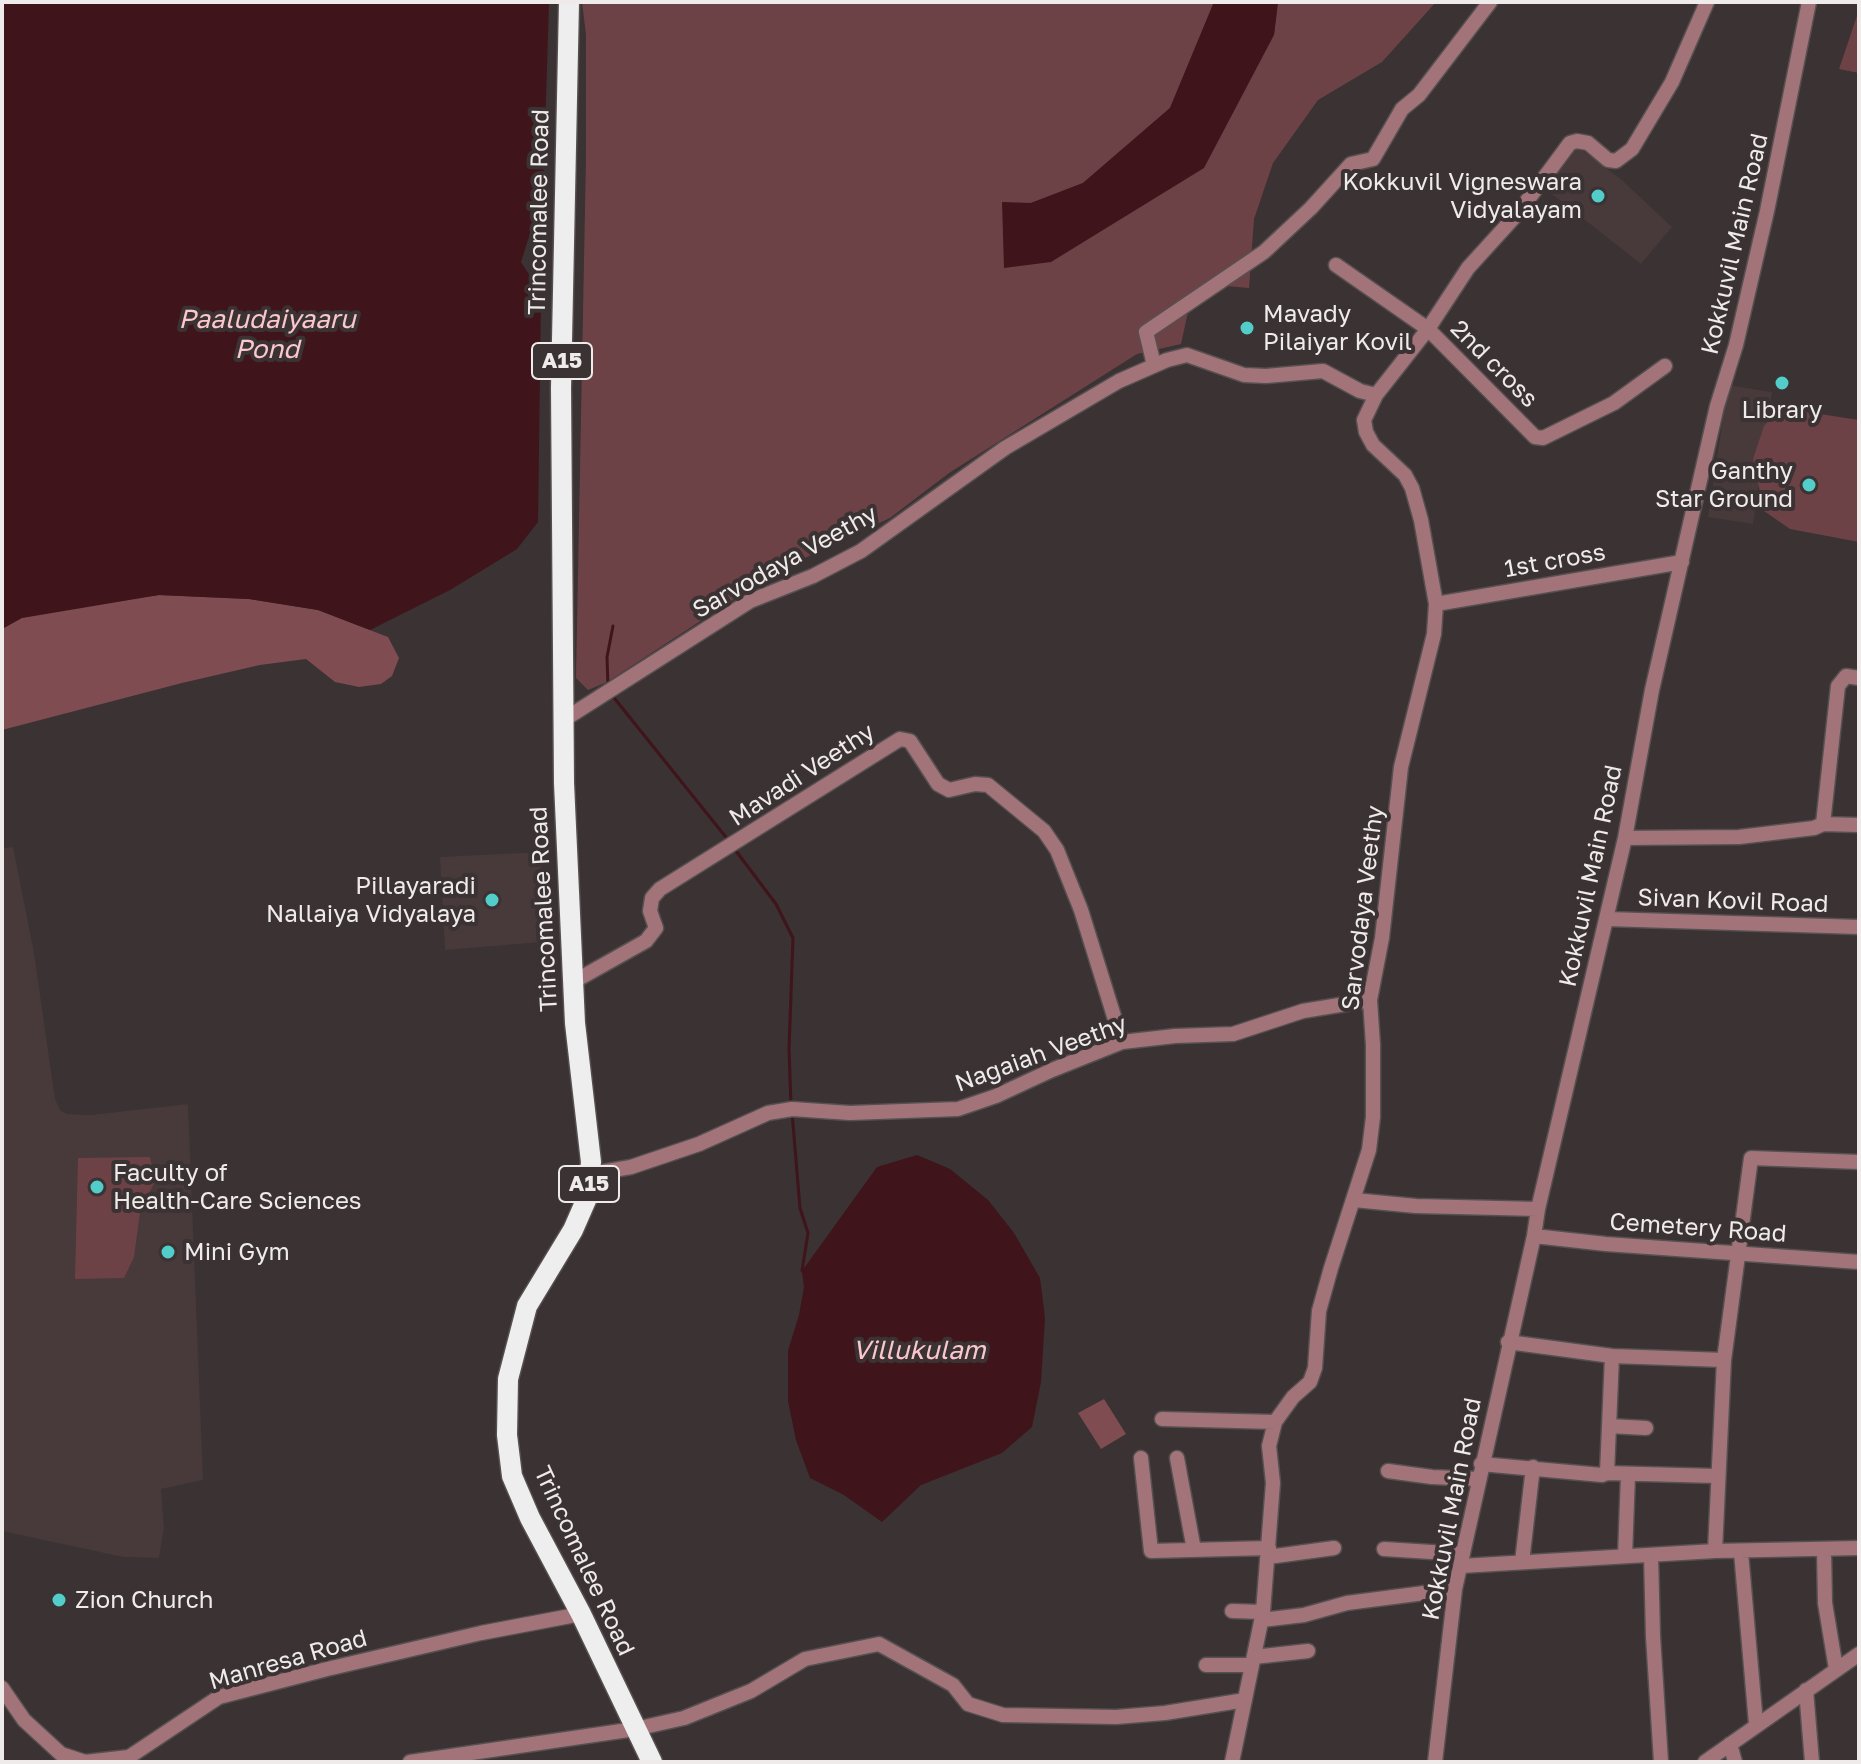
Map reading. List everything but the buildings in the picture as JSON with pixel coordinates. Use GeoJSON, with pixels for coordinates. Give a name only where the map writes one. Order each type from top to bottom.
{"type":"FeatureCollection","features":[{"type":"Feature","properties":{"kind":"highway","name":"Trincomalee Road"},"geometry":{"type":"LineString","coordinates":[[569,2],[561,388],[564,783],[573,982],[590,1174],[587,1198],[573,1230],[527,1306],[508,1379],[507,1435],[512,1476],[530,1518],[581,1614],[652,1762]]}},
{"type":"Feature","properties":{"kind":"street"},"geometry":{"type":"LineString","coordinates":[[1154,365],[1146,332],[1264,252],[1311,208],[1351,164],[1373,159],[1402,109],[1419,95],[1490,2]]}},
{"type":"Feature","properties":{"kind":"street","name":"Sarvodaya Veethy"},"geometry":{"type":"LineString","coordinates":[[1275,1422],[1293,1397],[1310,1382],[1315,1368],[1319,1311],[1369,1150],[1373,1117],[1370,1000],[1382,938],[1401,767],[1434,634],[1436,604],[1412,488],[1405,475],[1373,445],[1364,420],[1376,395],[1428,329],[1468,268],[1518,213],[1570,143],[1588,143],[1608,160],[1616,161],[1632,149],[1672,82],[1707,2]]}},
{"type":"Feature","properties":{"kind":"street","name":"Kokkuvil Main Road"},"geometry":{"type":"LineString","coordinates":[[1435,1762],[1455,1589],[1480,1471],[1625,838],[1652,690],[1717,406],[1736,345],[1767,211],[1809,2]]}},
{"type":"Feature","properties":{"kind":"street","name":"2nd cross"},"geometry":{"type":"LineString","coordinates":[[1336,265],[1428,329],[1535,437],[1543,438],[1560,431],[1614,403],[1665,366]]}},
{"type":"Feature","properties":{"kind":"street","name":"Sarvodaya Veethy"},"geometry":{"type":"LineString","coordinates":[[565,719],[750,601],[813,576],[861,551],[1005,448],[1119,381],[1154,365],[1187,355],[1244,375],[1323,371],[1360,391],[1376,395]]}},
{"type":"Feature","properties":{"kind":"street","name":"1st cross"},"geometry":{"type":"LineString","coordinates":[[1436,604],[1682,562]]}},
{"type":"Feature","properties":{"kind":"street"},"geometry":{"type":"LineString","coordinates":[[1823,824],[1838,686],[1846,676],[1859,678]]}},
{"type":"Feature","properties":{"kind":"street","name":"Mavadi Veethy"},"geometry":{"type":"LineString","coordinates":[[573,982],[646,941],[656,928],[650,911],[652,898],[660,889],[900,739],[910,741],[938,784],[949,790],[975,784],[988,785],[1044,831],[1057,850],[1081,910],[1122,1042]]}},
{"type":"Feature","properties":{"kind":"street"},"geometry":{"type":"LineString","coordinates":[[1625,838],[1739,837],[1814,828],[1823,824],[1859,825]]}},
{"type":"Feature","properties":{"kind":"street","name":"Sivan Kovil Road"},"geometry":{"type":"LineString","coordinates":[[1607,919],[1859,927]]}},
{"type":"Feature","properties":{"kind":"street","name":"Nagaiah Veethy"},"geometry":{"type":"LineString","coordinates":[[590,1174],[631,1167],[699,1144],[768,1113],[792,1109],[850,1113],[958,1109],[1122,1042],[1233,1034],[1303,1011],[1370,1000]]}},
{"type":"Feature","properties":{"kind":"street"},"geometry":{"type":"LineString","coordinates":[[1715,1551],[1716,1476],[1724,1360],[1751,1158],[1859,1162]]}},
{"type":"Feature","properties":{"kind":"street"},"geometry":{"type":"LineString","coordinates":[[1354,1200],[1416,1206],[1538,1209]]}},
{"type":"Feature","properties":{"kind":"street","name":"Cemetery Road"},"geometry":{"type":"LineString","coordinates":[[1534,1236],[1859,1262]]}},
{"type":"Feature","properties":{"kind":"street"},"geometry":{"type":"LineString","coordinates":[[1508,1342],[1612,1356],[1724,1360]]}},
{"type":"Feature","properties":{"kind":"street"},"geometry":{"type":"LineString","coordinates":[[1607,1473],[1612,1356]]}},
{"type":"Feature","properties":{"kind":"street"},"geometry":{"type":"LineString","coordinates":[[1162,1419],[1275,1422],[1269,1446],[1273,1483],[1262,1616],[1232,1762]]}},
{"type":"Feature","properties":{"kind":"street"},"geometry":{"type":"LineString","coordinates":[[1609,1426],[1646,1428]]}},
{"type":"Feature","properties":{"kind":"street"},"geometry":{"type":"LineString","coordinates":[[1141,1458],[1151,1551],[1269,1553],[1334,1548]]}},
{"type":"Feature","properties":{"kind":"street"},"geometry":{"type":"LineString","coordinates":[[1177,1458],[1194,1550]]}},
{"type":"Feature","properties":{"kind":"street"},"geometry":{"type":"LineString","coordinates":[[1388,1471],[1432,1477],[1533,1467],[1602,1475],[1716,1476]]}},
{"type":"Feature","properties":{"kind":"street"},"geometry":{"type":"LineString","coordinates":[[1522,1562],[1533,1467]]}},
{"type":"Feature","properties":{"kind":"street"},"geometry":{"type":"LineString","coordinates":[[1625,1556],[1628,1475]]}},
{"type":"Feature","properties":{"kind":"street"},"geometry":{"type":"LineString","coordinates":[[1384,1549],[1462,1560],[1522,1562],[1715,1551],[1859,1548]]}},
{"type":"Feature","properties":{"kind":"street"},"geometry":{"type":"LineString","coordinates":[[1824,1550],[1825,1603],[1836,1669]]}},
{"type":"Feature","properties":{"kind":"street"},"geometry":{"type":"LineString","coordinates":[[1741,1552],[1756,1724]]}},
{"type":"Feature","properties":{"kind":"street"},"geometry":{"type":"LineString","coordinates":[[1651,1555],[1661,1762]]}},
{"type":"Feature","properties":{"kind":"street"},"geometry":{"type":"LineString","coordinates":[[1232,1611],[1262,1616],[1304,1615],[1347,1603],[1455,1589]]}},
{"type":"Feature","properties":{"kind":"street","name":"Manresa Road"},"geometry":{"type":"LineString","coordinates":[[2,1688],[24,1720],[61,1754],[85,1762],[129,1757],[219,1697],[388,1654],[581,1614]]}},
{"type":"Feature","properties":{"kind":"street"},"geometry":{"type":"LineString","coordinates":[[410,1762],[635,1729],[684,1718],[751,1691],[805,1659],[879,1644],[953,1685],[968,1704],[1003,1715],[1116,1717],[1165,1713],[1245,1700]]}},
{"type":"Feature","properties":{"kind":"street"},"geometry":{"type":"LineString","coordinates":[[1206,1665],[1253,1661],[1308,1651]]}},
{"type":"Feature","properties":{"kind":"street"},"geometry":{"type":"LineString","coordinates":[[1705,1762],[1859,1655]]}},
{"type":"Feature","properties":{"kind":"street"},"geometry":{"type":"LineString","coordinates":[[1806,1690],[1812,1762]]}},
{"type":"Feature","properties":{"kind":"street"},"geometry":{"type":"LineString","coordinates":[[1730,1744],[1735,1762]]}},
{"type":"Feature","properties":{"kind":"shaded area"},"geometry":{"type":"Polygon","coordinates":[[[582,2],[1214,2],[1170,108],[1083,183],[1031,203],[1004,267],[1274,35],[1278,2],[1436,2],[1382,62],[1318,100],[1273,163],[1254,219],[1249,288],[1203,284],[1191,298],[1181,344],[1137,354],[949,473],[890,518],[777,571],[607,682],[588,690],[576,678],[586,156],[586,35],[582,2]]]}},
{"type":"Feature","properties":{"kind":"shaded area"},"geometry":{"type":"Polygon","coordinates":[[[1859,10],[1859,73],[1839,69],[1859,10]]]}},
{"type":"Feature","properties":{"kind":"shaded area","name":"Kokkuvil Vigneswara Vidyalayam"},"geometry":{"type":"Polygon","coordinates":[[[1575,145],[1622,180],[1672,227],[1641,264],[1543,187],[1575,145]]]}},
{"type":"Feature","properties":{"kind":"shaded area"},"geometry":{"type":"Polygon","coordinates":[[[1728,385],[1772,392],[1753,524],[1708,517],[1728,385]]]}},
{"type":"Feature","properties":{"kind":"shaded area","name":"Ganthy Star Ground"},"geometry":{"type":"Polygon","coordinates":[[[1781,408],[1859,420],[1859,542],[1790,529],[1764,511],[1753,459],[1764,426],[1781,408]]]}},
{"type":"Feature","properties":{"kind":"shaded area"},"geometry":{"type":"Polygon","coordinates":[[[159,595],[249,599],[318,610],[388,637],[399,658],[392,676],[381,684],[359,687],[335,682],[306,659],[260,665],[182,683],[2,730],[2,629],[21,618],[71,607],[159,595]]]}},
{"type":"Feature","properties":{"kind":"shaded area","name":"Faculty of Health-Care Sciences"},"geometry":{"type":"Polygon","coordinates":[[[13,847],[34,953],[55,1099],[60,1110],[67,1114],[91,1115],[188,1104],[203,1480],[161,1489],[164,1527],[159,1558],[123,1557],[2,1531],[2,848],[13,847]]]}},
{"type":"Feature","properties":{"kind":"shaded area","name":"Pillayaradi Nallaiya Vidyalaya"},"geometry":{"type":"Polygon","coordinates":[[[541,852],[544,942],[445,950],[440,857],[541,852]]]}},
{"type":"Feature","properties":{"kind":"shaded area"},"geometry":{"type":"Polygon","coordinates":[[[150,1157],[155,1181],[140,1212],[134,1257],[124,1278],[75,1279],[78,1158],[150,1157]]]}},
{"type":"Feature","properties":{"kind":"shaded area"},"geometry":{"type":"Polygon","coordinates":[[[1104,1399],[1126,1434],[1101,1449],[1078,1413],[1104,1399]]]}},
{"type":"Feature","properties":{"kind":"water","name":"Paaludaiyaaru Pond"},"geometry":{"type":"Polygon","coordinates":[[[2,2],[549,2],[543,192],[521,262],[541,293],[538,522],[517,549],[450,590],[370,630],[318,610],[249,599],[159,595],[22,618],[2,629],[2,2]]]}},
{"type":"Feature","properties":{"kind":"water"},"geometry":{"type":"Polygon","coordinates":[[[1214,2],[1278,2],[1274,35],[1204,168],[1051,262],[1004,268],[1002,202],[1031,203],[1083,183],[1170,108],[1214,2]]]}},
{"type":"Feature","properties":{"kind":"water","name":"Villukulam"},"geometry":{"type":"Polygon","coordinates":[[[917,1155],[950,1169],[988,1200],[1014,1233],[1040,1278],[1045,1318],[1041,1382],[1032,1427],[1002,1453],[921,1485],[882,1522],[844,1495],[810,1478],[796,1440],[788,1401],[788,1351],[804,1287],[802,1271],[877,1167],[917,1155]]]}},
{"type":"Feature","properties":{"kind":"waterway"},"geometry":{"type":"LineString","coordinates":[[608,687],[607,657],[613,626]]}},
{"type":"Feature","properties":{"kind":"waterway"},"geometry":{"type":"LineString","coordinates":[[611,694],[729,841]]}},
{"type":"Feature","properties":{"kind":"waterway"},"geometry":{"type":"LineString","coordinates":[[733,847],[776,904],[793,938],[789,1049],[791,1105]]}},
{"type":"Feature","properties":{"kind":"waterway"},"geometry":{"type":"LineString","coordinates":[[792,1112],[800,1208],[808,1233],[802,1271]]}},
{"type":"Feature","properties":{"kind":"place","name":"Kokkuvil Vigneswara Vidyalayam"},"geometry":{"type":"Point","coordinates":[1598,196]}},
{"type":"Feature","properties":{"kind":"place","name":"Mavady Pilaiyar Kovil"},"geometry":{"type":"Point","coordinates":[1247,328]}},
{"type":"Feature","properties":{"kind":"place","name":"Library"},"geometry":{"type":"Point","coordinates":[1782,383]}},
{"type":"Feature","properties":{"kind":"place","name":"Ganthy Star Ground"},"geometry":{"type":"Point","coordinates":[1809,485]}},
{"type":"Feature","properties":{"kind":"place","name":"Pillayaradi Nallaiya Vidyalaya"},"geometry":{"type":"Point","coordinates":[492,900]}},
{"type":"Feature","properties":{"kind":"place","name":"Faculty of Health-Care Sciences"},"geometry":{"type":"Point","coordinates":[97,1187]}},
{"type":"Feature","properties":{"kind":"place","name":"Mini Gym"},"geometry":{"type":"Point","coordinates":[168,1252]}},
{"type":"Feature","properties":{"kind":"place","name":"Zion Church"},"geometry":{"type":"Point","coordinates":[59,1600]}}]}
